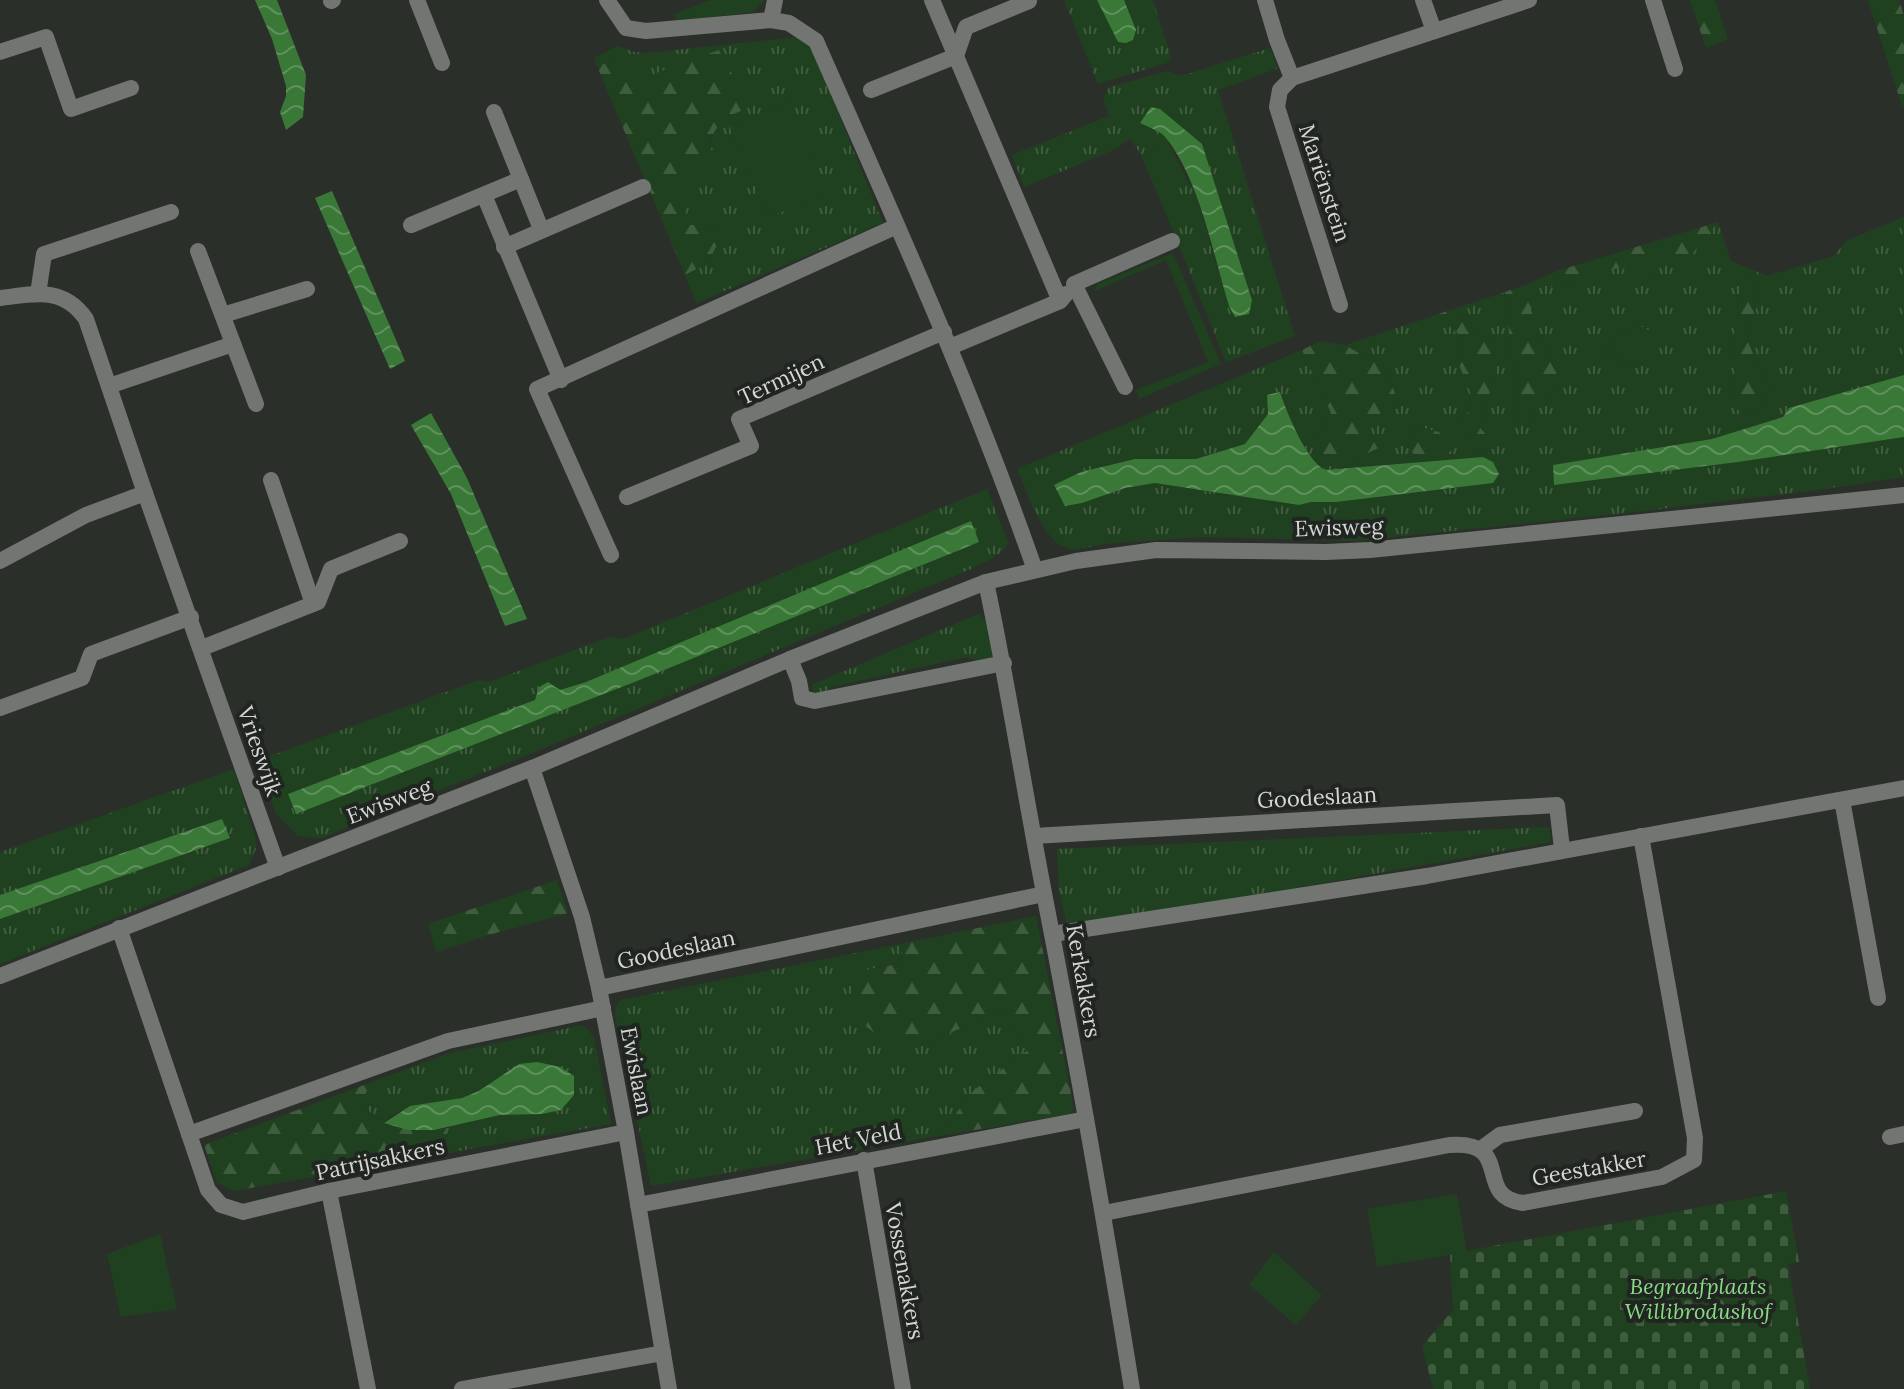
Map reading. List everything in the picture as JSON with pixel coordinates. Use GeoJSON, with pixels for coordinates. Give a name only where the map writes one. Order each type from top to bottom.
{"type":"FeatureCollection","features":[{"type":"Feature","properties":{"kind":"street"},"geometry":{"type":"LineString","coordinates":[[417,0],[442,63]]}},
{"type":"Feature","properties":{"kind":"street"},"geometry":{"type":"LineString","coordinates":[[607,0],[626,28],[646,31],[771,20],[789,23],[816,41],[947,340],[1003,479],[1035,570]]}},
{"type":"Feature","properties":{"kind":"street"},"geometry":{"type":"LineString","coordinates":[[771,20],[775,0]]}},
{"type":"Feature","properties":{"kind":"street"},"geometry":{"type":"LineString","coordinates":[[932,0],[1060,301]]}},
{"type":"Feature","properties":{"kind":"street"},"geometry":{"type":"LineString","coordinates":[[1265,0],[1292,78],[1529,0]]}},
{"type":"Feature","properties":{"kind":"street"},"geometry":{"type":"LineString","coordinates":[[1423,0],[1434,31]]}},
{"type":"Feature","properties":{"kind":"street"},"geometry":{"type":"LineString","coordinates":[[1653,0],[1675,69]]}},
{"type":"Feature","properties":{"kind":"street"},"geometry":{"type":"LineString","coordinates":[[871,90],[956,56],[966,27],[1029,1]]}},
{"type":"Feature","properties":{"kind":"street"},"geometry":{"type":"LineString","coordinates":[[0,52],[46,37],[71,109],[131,88]]}},
{"type":"Feature","properties":{"kind":"street","name":"Mariënstein"},"geometry":{"type":"LineString","coordinates":[[1292,78],[1280,90],[1277,107],[1340,305]]}},
{"type":"Feature","properties":{"kind":"street"},"geometry":{"type":"LineString","coordinates":[[494,112],[541,229]]}},
{"type":"Feature","properties":{"kind":"street"},"geometry":{"type":"LineString","coordinates":[[411,225],[521,179]]}},
{"type":"Feature","properties":{"kind":"street"},"geometry":{"type":"LineString","coordinates":[[504,247],[643,187]]}},
{"type":"Feature","properties":{"kind":"street"},"geometry":{"type":"LineString","coordinates":[[484,195],[561,380]]}},
{"type":"Feature","properties":{"kind":"street"},"geometry":{"type":"LineString","coordinates":[[38,294],[44,254],[171,212]]}},
{"type":"Feature","properties":{"kind":"street"},"geometry":{"type":"LineString","coordinates":[[611,555],[537,389],[897,226]]}},
{"type":"Feature","properties":{"kind":"street","name":"Termijen"},"geometry":{"type":"LineString","coordinates":[[627,497],[751,446],[739,419],[1060,301],[1074,284],[1172,241]]}},
{"type":"Feature","properties":{"kind":"street"},"geometry":{"type":"LineString","coordinates":[[198,251],[256,404]]}},
{"type":"Feature","properties":{"kind":"street"},"geometry":{"type":"LineString","coordinates":[[1074,284],[1125,387]]}},
{"type":"Feature","properties":{"kind":"street"},"geometry":{"type":"LineString","coordinates":[[223,315],[307,289]]}},
{"type":"Feature","properties":{"kind":"street","name":"Vrieswijk"},"geometry":{"type":"LineString","coordinates":[[0,298],[38,294],[59,296],[76,305],[86,319],[278,868]]}},
{"type":"Feature","properties":{"kind":"street"},"geometry":{"type":"LineString","coordinates":[[109,386],[233,344]]}},
{"type":"Feature","properties":{"kind":"street"},"geometry":{"type":"LineString","coordinates":[[271,480],[313,604]]}},
{"type":"Feature","properties":{"kind":"street"},"geometry":{"type":"LineString","coordinates":[[0,561],[86,515],[145,493]]}},
{"type":"Feature","properties":{"kind":"street","name":"Ewisweg"},"geometry":{"type":"LineString","coordinates":[[0,976],[532,768],[790,659],[986,582],[1035,570],[1156,550],[1370,550],[1904,495]]}},
{"type":"Feature","properties":{"kind":"street"},"geometry":{"type":"LineString","coordinates":[[202,648],[318,602],[331,569],[400,541]]}},
{"type":"Feature","properties":{"kind":"street","name":"Kerkakkers"},"geometry":{"type":"LineString","coordinates":[[986,582],[1004,663],[1104,1213],[1132,1389]]}},
{"type":"Feature","properties":{"kind":"street"},"geometry":{"type":"LineString","coordinates":[[0,708],[82,678],[91,654],[191,617]]}},
{"type":"Feature","properties":{"kind":"street"},"geometry":{"type":"LineString","coordinates":[[790,659],[802,698],[815,701],[1004,663]]}},
{"type":"Feature","properties":{"kind":"street","name":"Ewislaan"},"geometry":{"type":"LineString","coordinates":[[532,768],[582,917],[599,988],[669,1389]]}},
{"type":"Feature","properties":{"kind":"street"},"geometry":{"type":"LineString","coordinates":[[1053,934],[1397,881],[1904,788]]}},
{"type":"Feature","properties":{"kind":"street"},"geometry":{"type":"LineString","coordinates":[[1842,800],[1878,998]]}},
{"type":"Feature","properties":{"kind":"street","name":"Goodeslaan"},"geometry":{"type":"LineString","coordinates":[[1034,836],[1557,805],[1562,849]]}},
{"type":"Feature","properties":{"kind":"street","name":"Geestakker"},"geometry":{"type":"LineString","coordinates":[[1481,1149],[1491,1163],[1496,1187],[1503,1197],[1523,1203],[1662,1177],[1694,1160],[1695,1138],[1641,836]]}},
{"type":"Feature","properties":{"kind":"street","name":"Goodeslaan"},"geometry":{"type":"LineString","coordinates":[[599,988],[1044,894]]}},
{"type":"Feature","properties":{"kind":"street","name":"Patrijsakkers"},"geometry":{"type":"LineString","coordinates":[[119,928],[208,1190],[221,1205],[243,1212],[329,1191],[626,1132]]}},
{"type":"Feature","properties":{"kind":"street"},"geometry":{"type":"LineString","coordinates":[[189,1134],[448,1041],[603,1008]]}},
{"type":"Feature","properties":{"kind":"street"},"geometry":{"type":"LineString","coordinates":[[1104,1213],[1449,1145],[1467,1144],[1481,1149],[1500,1135],[1635,1111]]}},
{"type":"Feature","properties":{"kind":"street","name":"Het Veld"},"geometry":{"type":"LineString","coordinates":[[638,1205],[1086,1119]]}},
{"type":"Feature","properties":{"kind":"street","name":"Vossenakkers"},"geometry":{"type":"LineString","coordinates":[[864,1160],[903,1389]]}},
{"type":"Feature","properties":{"kind":"street"},"geometry":{"type":"LineString","coordinates":[[329,1191],[368,1389]]}},
{"type":"Feature","properties":{"kind":"street"},"geometry":{"type":"LineString","coordinates":[[462,1389],[663,1353]]}},
{"type":"Feature","properties":{"kind":"green space"},"geometry":{"type":"Polygon","coordinates":[[[711,0],[765,0],[753,12],[677,21],[674,14],[711,0]]]}},
{"type":"Feature","properties":{"kind":"green space"},"geometry":{"type":"Polygon","coordinates":[[[1064,0],[1097,0],[1118,41],[1126,43],[1136,30],[1124,0],[1153,0],[1171,57],[1169,62],[1098,84],[1064,0]]]}},
{"type":"Feature","properties":{"kind":"green space"},"geometry":{"type":"Polygon","coordinates":[[[1690,0],[1715,0],[1728,39],[1706,48],[1690,0]]]}},
{"type":"Feature","properties":{"kind":"green space"},"geometry":{"type":"Polygon","coordinates":[[[1868,0],[1899,0],[1904,16],[1902,106],[1868,0]]]}},
{"type":"Feature","properties":{"kind":"green space"},"geometry":{"type":"Polygon","coordinates":[[[807,36],[883,223],[697,303],[685,275],[708,263],[726,224],[690,225],[680,198],[722,118],[631,82],[614,61],[597,66],[594,58],[618,46],[648,53],[807,36]]]}},
{"type":"Feature","properties":{"kind":"green space"},"geometry":{"type":"Polygon","coordinates":[[[1270,48],[1278,68],[1218,90],[1295,336],[1226,362],[1168,219],[1177,215],[1156,149],[1141,155],[1130,138],[1116,149],[1024,187],[1012,155],[1109,116],[1103,99],[1109,87],[1168,71],[1181,76],[1270,48]],[[1165,136],[1197,198],[1229,306],[1249,314],[1252,300],[1202,144],[1165,136]]]}},
{"type":"Feature","properties":{"kind":"green space"},"geometry":{"type":"Polygon","coordinates":[[[719,50],[737,83],[743,110],[722,119],[708,143],[713,153],[680,198],[690,225],[727,224],[708,263],[685,275],[597,66],[614,61],[623,66],[632,82],[719,50]]]}},
{"type":"Feature","properties":{"kind":"green space"},"geometry":{"type":"Polygon","coordinates":[[[788,101],[827,192],[768,218],[729,126],[788,101]]]}},
{"type":"Feature","properties":{"kind":"green space"},"geometry":{"type":"Polygon","coordinates":[[[1156,149],[1169,169],[1182,206],[1177,215],[1168,219],[1141,155],[1156,149]]]}},
{"type":"Feature","properties":{"kind":"green space"},"geometry":{"type":"Polygon","coordinates":[[[1904,217],[1904,375],[1789,408],[1783,417],[1712,439],[1553,465],[1555,485],[1904,437],[1904,477],[1643,511],[1356,541],[1201,537],[1112,543],[1072,550],[1058,544],[1046,531],[1017,469],[1302,350],[1331,413],[1316,435],[1323,453],[1358,458],[1379,447],[1351,422],[1399,407],[1388,370],[1345,345],[1436,315],[1461,336],[1459,365],[1471,393],[1467,416],[1457,426],[1448,445],[1439,432],[1412,425],[1406,446],[1417,456],[1444,456],[1467,438],[1480,453],[1497,447],[1480,428],[1494,377],[1496,348],[1453,309],[1505,292],[1518,423],[1534,422],[1532,408],[1562,387],[1531,310],[1539,289],[1528,284],[1557,271],[1552,287],[1561,286],[1621,266],[1647,283],[1656,254],[1691,255],[1718,221],[1731,261],[1767,276],[1834,256],[1846,241],[1904,217]],[[1736,272],[1740,285],[1732,357],[1736,380],[1727,398],[1744,416],[1756,409],[1774,388],[1761,372],[1746,337],[1756,308],[1758,280],[1736,272]],[[1640,326],[1618,332],[1605,353],[1637,367],[1659,347],[1661,337],[1640,326]],[[1280,393],[1267,396],[1268,414],[1245,444],[1196,459],[1135,459],[1081,472],[1054,486],[1065,505],[1155,483],[1299,505],[1492,483],[1499,474],[1493,462],[1483,457],[1325,470],[1304,447],[1280,393]]]}},
{"type":"Feature","properties":{"kind":"green space"},"geometry":{"type":"Polygon","coordinates":[[[1718,222],[1691,255],[1656,255],[1647,283],[1621,267],[1578,282],[1551,287],[1557,271],[1718,222]]]}},
{"type":"Feature","properties":{"kind":"green space"},"geometry":{"type":"Polygon","coordinates":[[[1173,253],[1221,364],[1139,399],[1136,390],[1208,362],[1166,260],[1095,291],[1097,284],[1173,253]]]}},
{"type":"Feature","properties":{"kind":"green space"},"geometry":{"type":"Polygon","coordinates":[[[1734,271],[1758,280],[1756,308],[1746,337],[1761,372],[1774,388],[1756,409],[1744,416],[1727,398],[1736,380],[1732,357],[1740,285],[1734,271]]]}},
{"type":"Feature","properties":{"kind":"green space"},"geometry":{"type":"Polygon","coordinates":[[[1528,284],[1539,289],[1531,310],[1562,387],[1532,408],[1534,422],[1518,423],[1505,292],[1528,284]]]}},
{"type":"Feature","properties":{"kind":"green space"},"geometry":{"type":"Polygon","coordinates":[[[1453,309],[1496,348],[1494,377],[1480,428],[1498,447],[1480,453],[1467,438],[1444,456],[1417,457],[1406,446],[1412,425],[1439,432],[1448,444],[1457,426],[1467,416],[1471,394],[1459,365],[1461,336],[1436,315],[1453,309]]]}},
{"type":"Feature","properties":{"kind":"green space"},"geometry":{"type":"Polygon","coordinates":[[[1640,326],[1662,337],[1659,348],[1637,367],[1605,353],[1618,332],[1640,326]]]}},
{"type":"Feature","properties":{"kind":"green space"},"geometry":{"type":"Polygon","coordinates":[[[1320,341],[1345,345],[1388,370],[1399,408],[1352,422],[1380,447],[1358,458],[1323,454],[1316,435],[1331,413],[1302,350],[1320,341]]]}},
{"type":"Feature","properties":{"kind":"green space"},"geometry":{"type":"Polygon","coordinates":[[[987,489],[1008,542],[1002,552],[978,566],[321,838],[298,836],[276,814],[256,761],[479,680],[489,682],[609,637],[623,639],[987,489]],[[971,522],[586,682],[288,794],[295,813],[978,542],[971,522]]]}},
{"type":"Feature","properties":{"kind":"green space"},"geometry":{"type":"Polygon","coordinates":[[[978,614],[986,620],[994,654],[990,660],[981,662],[967,657],[831,687],[826,693],[813,692],[811,685],[978,614]]]}},
{"type":"Feature","properties":{"kind":"green space"},"geometry":{"type":"Polygon","coordinates":[[[234,769],[256,840],[256,849],[249,865],[0,964],[0,919],[229,837],[222,819],[0,895],[0,852],[234,769]]]}},
{"type":"Feature","properties":{"kind":"green space"},"geometry":{"type":"Polygon","coordinates":[[[1549,827],[1551,842],[1245,897],[1067,924],[1059,892],[1057,849],[1549,827]]]}},
{"type":"Feature","properties":{"kind":"green space"},"geometry":{"type":"Polygon","coordinates":[[[557,880],[568,913],[436,952],[428,924],[557,880]]]}},
{"type":"Feature","properties":{"kind":"green space"},"geometry":{"type":"Polygon","coordinates":[[[1036,916],[1074,1109],[1069,1114],[939,1136],[973,1091],[1028,1050],[1003,1011],[930,1044],[909,1048],[883,1039],[864,1025],[852,1012],[849,996],[866,970],[891,965],[903,957],[900,944],[1036,916]]]}},
{"type":"Feature","properties":{"kind":"green space"},"geometry":{"type":"Polygon","coordinates":[[[900,944],[903,957],[890,967],[879,966],[852,1012],[883,1039],[930,1044],[1003,1011],[1028,1050],[973,1091],[939,1136],[651,1186],[615,1016],[616,1006],[621,1000],[900,944]]]}},
{"type":"Feature","properties":{"kind":"green space"},"geometry":{"type":"Polygon","coordinates":[[[583,1025],[594,1037],[611,1124],[448,1153],[447,1128],[500,1115],[542,1114],[561,1110],[574,1095],[519,1064],[472,1094],[405,1109],[386,1120],[373,1116],[364,1105],[363,1098],[372,1082],[450,1053],[583,1025]]]}},
{"type":"Feature","properties":{"kind":"green space"},"geometry":{"type":"Polygon","coordinates":[[[372,1082],[363,1098],[368,1112],[386,1120],[384,1122],[434,1130],[447,1128],[448,1153],[234,1191],[217,1183],[204,1145],[372,1082]]]}},
{"type":"Feature","properties":{"kind":"green space","name":"Begraafplaats Willibrodushof"},"geometry":{"type":"Polygon","coordinates":[[[1786,1191],[1799,1262],[1788,1264],[1810,1389],[1433,1389],[1422,1346],[1453,1310],[1450,1254],[1786,1191]]]}},
{"type":"Feature","properties":{"kind":"green space"},"geometry":{"type":"Polygon","coordinates":[[[1457,1194],[1467,1252],[1377,1267],[1367,1209],[1457,1194]]]}},
{"type":"Feature","properties":{"kind":"green space"},"geometry":{"type":"Polygon","coordinates":[[[160,1234],[177,1309],[121,1317],[107,1254],[160,1234]]]}},
{"type":"Feature","properties":{"kind":"green space"},"geometry":{"type":"Polygon","coordinates":[[[1274,1252],[1322,1295],[1296,1325],[1249,1285],[1274,1252]]]}},
{"type":"Feature","properties":{"kind":"water"},"geometry":{"type":"Polygon","coordinates":[[[255,0],[277,0],[306,75],[303,117],[286,130],[280,112],[286,86],[272,39],[255,0]]]}},
{"type":"Feature","properties":{"kind":"water"},"geometry":{"type":"Polygon","coordinates":[[[1097,0],[1124,0],[1136,30],[1133,40],[1118,42],[1097,0]]]}},
{"type":"Feature","properties":{"kind":"water"},"geometry":{"type":"Polygon","coordinates":[[[1151,107],[1160,109],[1202,144],[1252,300],[1249,314],[1235,317],[1229,306],[1197,196],[1178,155],[1164,136],[1140,123],[1151,107]]]}},
{"type":"Feature","properties":{"kind":"water"},"geometry":{"type":"Polygon","coordinates":[[[332,191],[405,361],[390,369],[315,198],[332,191]]]}},
{"type":"Feature","properties":{"kind":"water"},"geometry":{"type":"Polygon","coordinates":[[[1904,375],[1904,437],[1554,485],[1553,465],[1712,439],[1783,417],[1789,408],[1904,375]]]}},
{"type":"Feature","properties":{"kind":"water"},"geometry":{"type":"Polygon","coordinates":[[[1280,392],[1304,446],[1325,470],[1483,457],[1493,462],[1499,474],[1493,483],[1299,505],[1155,483],[1125,488],[1065,506],[1054,485],[1081,472],[1135,459],[1196,459],[1245,444],[1268,414],[1267,395],[1280,392]]]}},
{"type":"Feature","properties":{"kind":"water"},"geometry":{"type":"Polygon","coordinates":[[[431,413],[467,478],[527,619],[505,626],[451,494],[411,425],[431,413]]]}},
{"type":"Feature","properties":{"kind":"water"},"geometry":{"type":"Polygon","coordinates":[[[971,521],[979,542],[637,681],[296,814],[288,794],[535,700],[539,687],[548,682],[560,690],[586,682],[971,521]]]}},
{"type":"Feature","properties":{"kind":"water"},"geometry":{"type":"Polygon","coordinates":[[[222,819],[230,838],[0,919],[0,895],[222,819]]]}},
{"type":"Feature","properties":{"kind":"water"},"geometry":{"type":"Polygon","coordinates":[[[537,1062],[560,1067],[574,1076],[574,1095],[561,1110],[542,1114],[500,1115],[434,1130],[408,1130],[384,1123],[410,1106],[462,1098],[479,1091],[519,1064],[537,1062]]]}}]}
